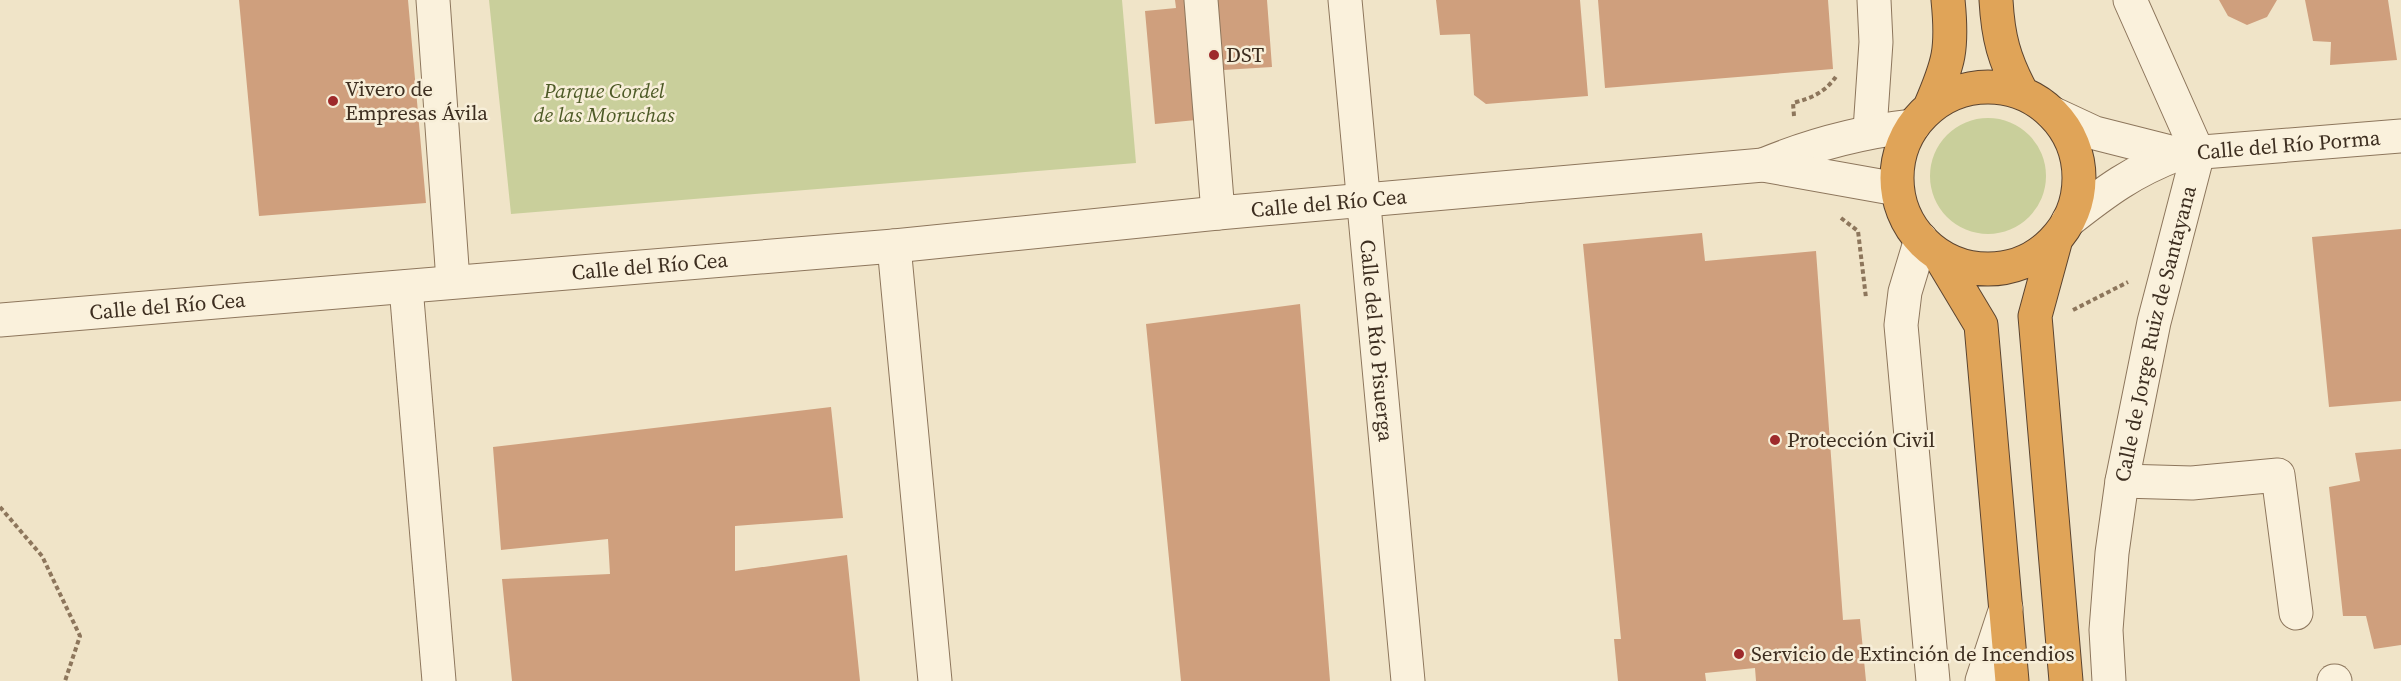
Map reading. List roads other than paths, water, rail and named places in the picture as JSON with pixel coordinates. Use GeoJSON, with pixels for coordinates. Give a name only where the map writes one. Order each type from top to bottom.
{"type":"FeatureCollection","features":[{"type":"Feature","properties":{"kind":"highway"},"geometry":{"type":"LineString","coordinates":[[1948,0],[1952,40],[1946,70],[1921,117],[1902,145],[1897,168],[1897,189],[1907,220],[1930,247],[1981,325],[2012,681]]}},
{"type":"Feature","properties":{"kind":"highway"},"geometry":{"type":"LineString","coordinates":[[1996,0],[1998,34],[2008,67],[2022,93]]}},
{"type":"Feature","properties":{"kind":"highway"},"geometry":{"type":"LineString","coordinates":[[1921,117],[1950,94],[1974,88],[1998,87],[2022,93],[2052,113],[2069,137],[2078,165],[2078,194],[2062,230],[2035,316],[2066,681]]}},
{"type":"Feature","properties":{"kind":"highway"},"geometry":{"type":"LineString","coordinates":[[1930,247],[1963,265],[1988,269],[2013,265],[2036,255],[2062,230]]}},
{"type":"Feature","properties":{"kind":"street"},"geometry":{"type":"LineString","coordinates":[[433,0],[453,281]]}},
{"type":"Feature","properties":{"kind":"street"},"geometry":{"type":"LineString","coordinates":[[1201,0],[1218,213]]}},
{"type":"Feature","properties":{"kind":"street","name":"Calle del Río Pisuerga"},"geometry":{"type":"LineString","coordinates":[[1344,0],[1365,201],[1408,681]]}},
{"type":"Feature","properties":{"kind":"street"},"geometry":{"type":"LineString","coordinates":[[1870,130],[1876,42],[1874,0]]}},
{"type":"Feature","properties":{"kind":"street"},"geometry":{"type":"LineString","coordinates":[[2130,0],[2188,153]]}},
{"type":"Feature","properties":{"kind":"street","name":"Calle del Río Porma"},"geometry":{"type":"LineString","coordinates":[[2052,113],[2095,133],[2188,153]]}},
{"type":"Feature","properties":{"kind":"street","name":"Calle del Río Cea"},"geometry":{"type":"LineString","coordinates":[[1762,165],[1799,150],[1921,117]]}},
{"type":"Feature","properties":{"kind":"street","name":"Calle del Río Porma"},"geometry":{"type":"LineString","coordinates":[[2062,230],[2104,192],[2140,169],[2188,153],[2401,136]]}},
{"type":"Feature","properties":{"kind":"street","name":"Calle de Jorge Ruiz de Santayana"},"geometry":{"type":"LineString","coordinates":[[2109,681],[2106,630],[2122,481],[2164,283],[2188,153]]}},
{"type":"Feature","properties":{"kind":"street","name":"Calle del Río Cea"},"geometry":{"type":"LineString","coordinates":[[0,320],[894,246],[1218,213],[1762,165],[1897,189]]}},
{"type":"Feature","properties":{"kind":"street"},"geometry":{"type":"LineString","coordinates":[[894,246],[935,681]]}},
{"type":"Feature","properties":{"kind":"street"},"geometry":{"type":"LineString","coordinates":[[1930,247],[1905,292],[1901,326],[1933,681]]}},
{"type":"Feature","properties":{"kind":"street"},"geometry":{"type":"LineString","coordinates":[[406,287],[439,681]]}},
{"type":"Feature","properties":{"kind":"street"},"geometry":{"type":"LineString","coordinates":[[2122,481],[2192,483],[2278,475],[2296,613]]}},
{"type":"Feature","properties":{"kind":"street"},"geometry":{"type":"LineString","coordinates":[[1982,681],[2006,608]]}},
{"type":"Feature","properties":{"kind":"place","name":"DST"},"geometry":{"type":"Point","coordinates":[1214,55]}},
{"type":"Feature","properties":{"kind":"place","name":"Vivero de Empresas Ávila"},"geometry":{"type":"Point","coordinates":[333,101]}},
{"type":"Feature","properties":{"kind":"place","name":"Protección Civil"},"geometry":{"type":"Point","coordinates":[1775,440]}},
{"type":"Feature","properties":{"kind":"place","name":"Servicio de Extinción de Incendios"},"geometry":{"type":"Point","coordinates":[1739,654]}},
{"type":"Feature","properties":{"kind":"park label","name":"Parque Cordel de las Moruchas"},"geometry":{"type":"Point","coordinates":[604,103]}}]}
